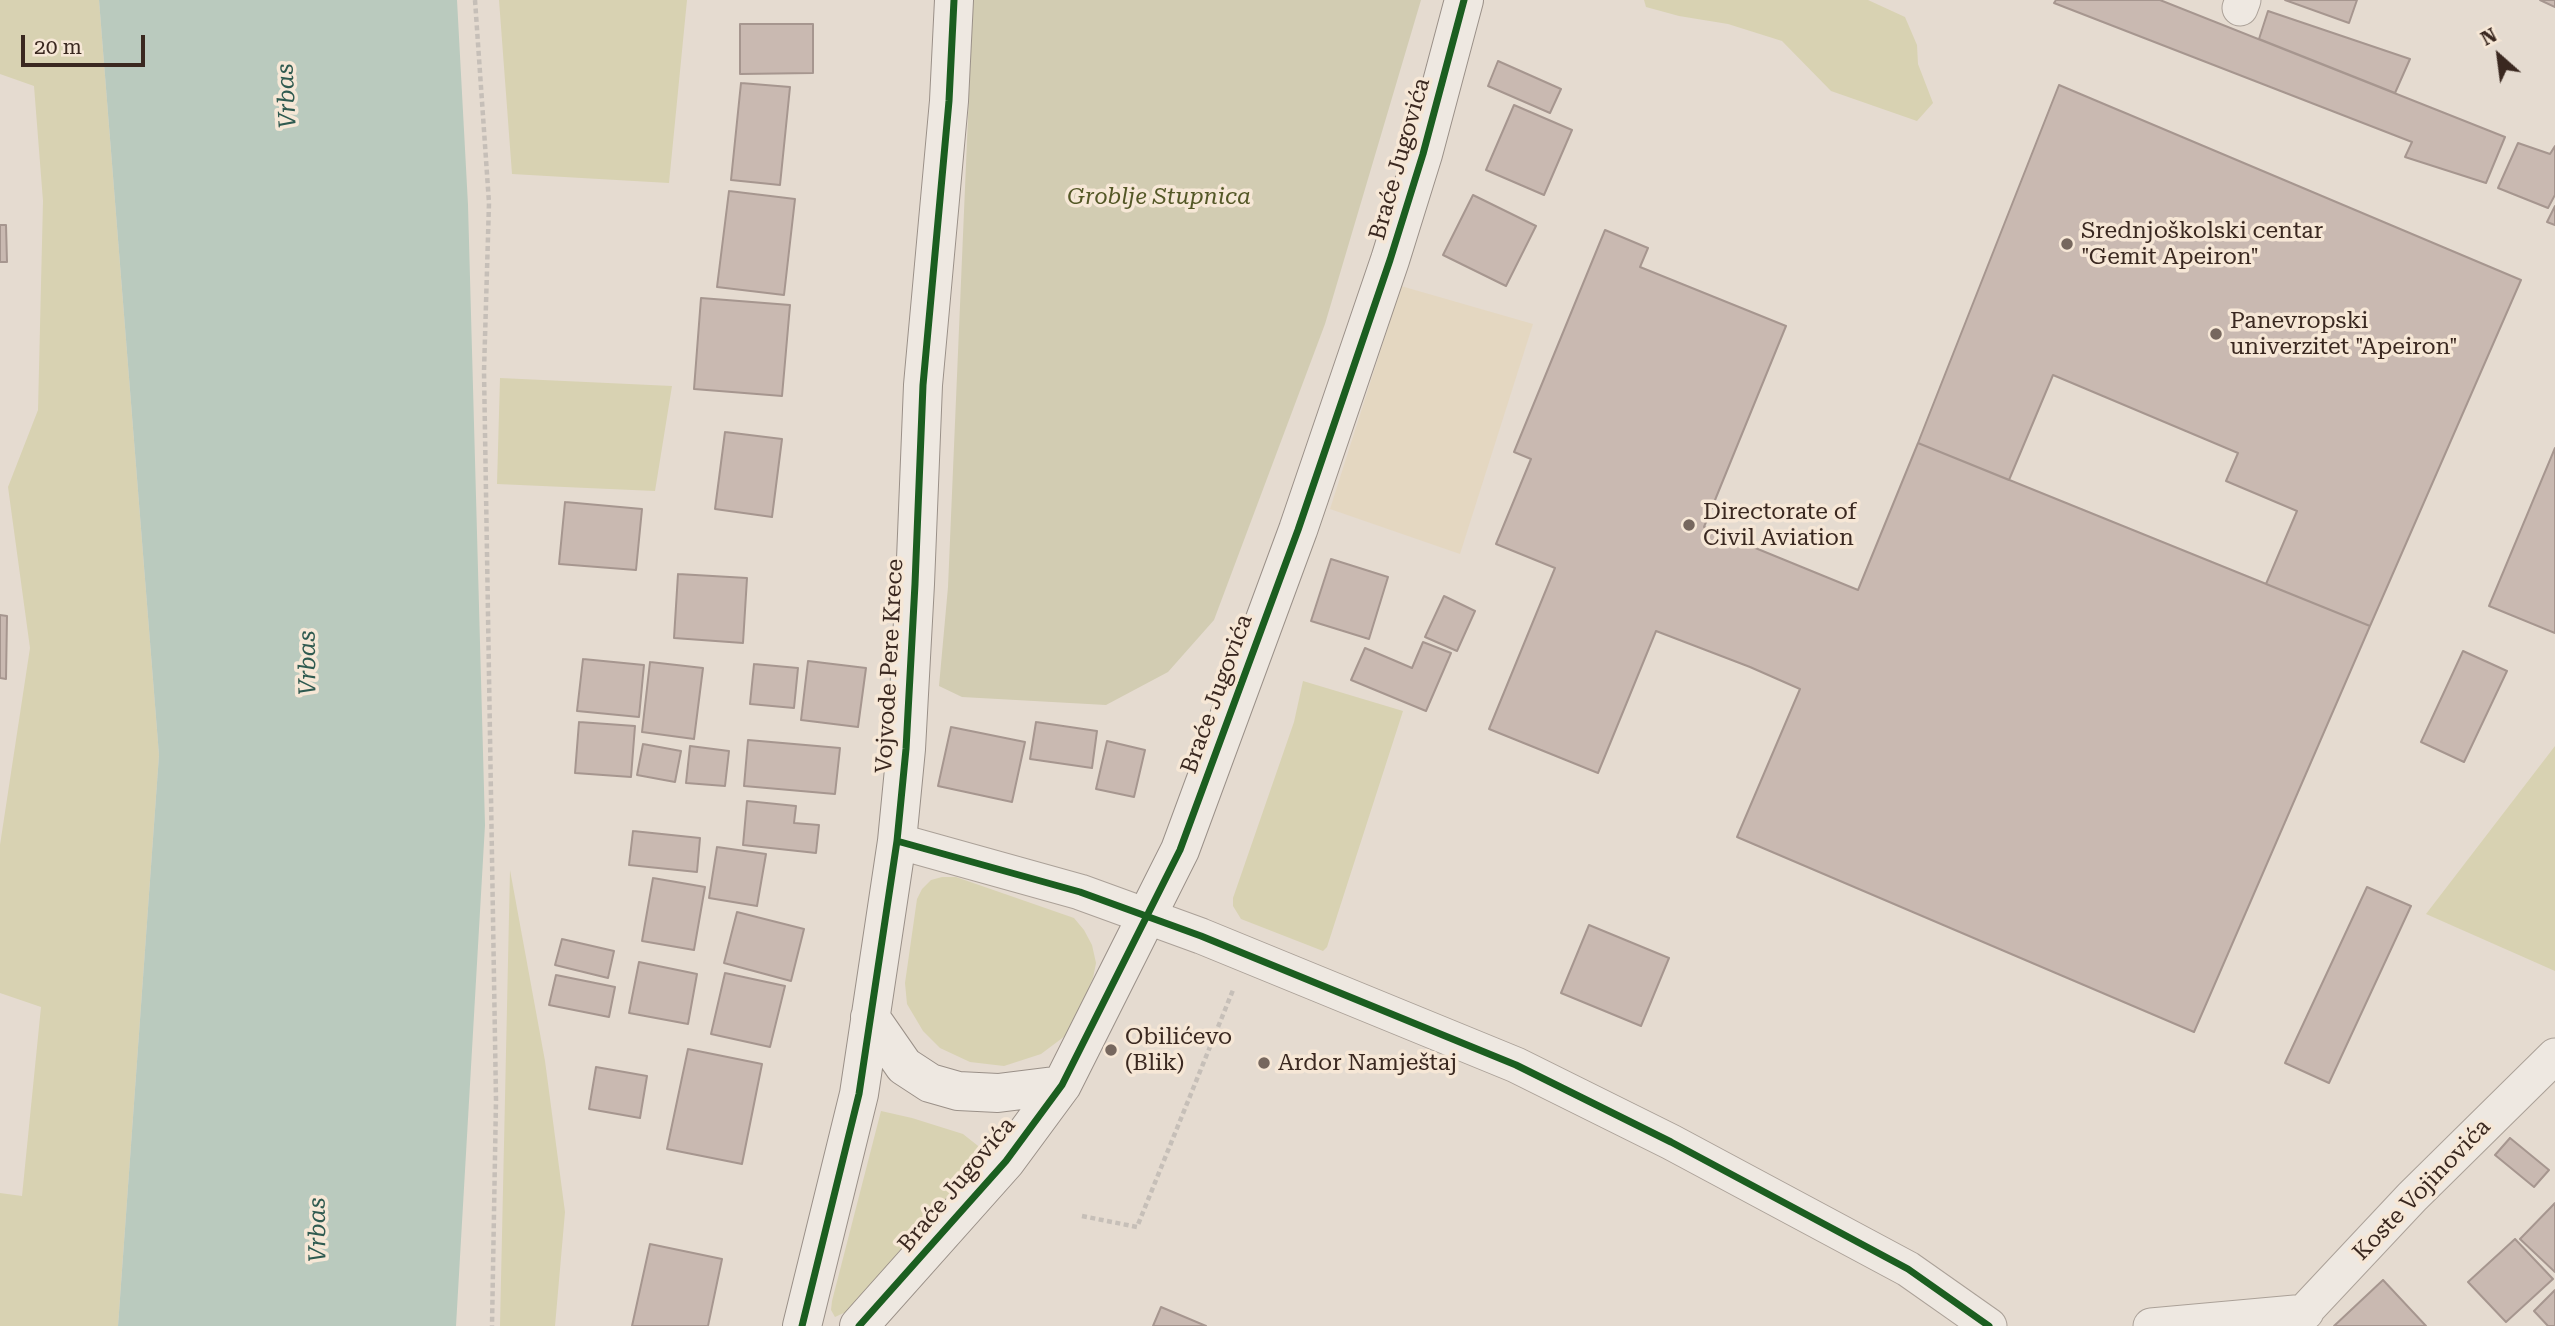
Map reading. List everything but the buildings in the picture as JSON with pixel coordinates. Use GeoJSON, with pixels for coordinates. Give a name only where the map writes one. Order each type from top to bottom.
{"type":"FeatureCollection","features":[{"type":"Feature","properties":{"kind":"street","name":"Vojvode Pere Krece"},"geometry":{"type":"LineString","coordinates":[[802,1326],[859,1094],[897,841],[906,749],[923,385],[947,115],[954,0]]}},
{"type":"Feature","properties":{"kind":"street","name":"Braće Jugovića"},"geometry":{"type":"LineString","coordinates":[[859,1326],[1006,1161],[1062,1085],[1180,850],[1298,530],[1390,260],[1423,154],[1464,0]]}},
{"type":"Feature","properties":{"kind":"street"},"geometry":{"type":"LineString","coordinates":[[897,841],[1080,892],[1201,936],[1516,1065],[1909,1269],[1989,1326]]}},
{"type":"Feature","properties":{"kind":"street"},"geometry":{"type":"LineString","coordinates":[[870,1017],[904,1066],[930,1083],[957,1091],[998,1093],[1062,1085]]}},
{"type":"Feature","properties":{"kind":"street","name":"Koste Vojinovića"},"geometry":{"type":"LineString","coordinates":[[2299,1319],[2412,1197],[2555,1056]]}},
{"type":"Feature","properties":{"kind":"street"},"geometry":{"type":"LineString","coordinates":[[2151,1326],[2299,1319]]}},
{"type":"Feature","properties":{"kind":"path"},"geometry":{"type":"LineString","coordinates":[[475,0],[489,203],[484,371],[496,1100],[492,1326]]}},
{"type":"Feature","properties":{"kind":"path"},"geometry":{"type":"LineString","coordinates":[[1082,1216],[1137,1227],[1233,988],[1225,983]]}},
{"type":"Feature","properties":{"kind":"shaded area"},"geometry":{"type":"Polygon","coordinates":[[[0,0],[99,0],[159,755],[118,1326],[0,1326],[0,1193],[22,1196],[41,1007],[0,993],[0,845],[30,648],[8,487],[38,410],[43,201],[34,86],[0,74],[0,0]]]}},
{"type":"Feature","properties":{"kind":"shaded area"},"geometry":{"type":"Polygon","coordinates":[[[499,0],[687,0],[669,183],[512,174],[499,0]]]}},
{"type":"Feature","properties":{"kind":"shaded area"},"geometry":{"type":"Polygon","coordinates":[[[1644,0],[1868,0],[1905,17],[1917,45],[1918,64],[1933,103],[1917,121],[1831,91],[1782,41],[1728,24],[1679,16],[1646,7],[1644,0]]]}},
{"type":"Feature","properties":{"kind":"shaded area"},"geometry":{"type":"Polygon","coordinates":[[[1401,286],[1533,324],[1460,554],[1330,509],[1401,286]]]}},
{"type":"Feature","properties":{"kind":"shaded area"},"geometry":{"type":"Polygon","coordinates":[[[500,378],[672,386],[655,491],[497,484],[500,378]]]}},
{"type":"Feature","properties":{"kind":"shaded area"},"geometry":{"type":"Polygon","coordinates":[[[1303,681],[1403,711],[1327,947],[1323,951],[1241,919],[1233,906],[1233,898],[1294,722],[1303,681]]]}},
{"type":"Feature","properties":{"kind":"shaded area"},"geometry":{"type":"Polygon","coordinates":[[[2555,746],[2555,971],[2426,914],[2555,746]]]}},
{"type":"Feature","properties":{"kind":"shaded area"},"geometry":{"type":"Polygon","coordinates":[[[510,870],[545,1061],[565,1212],[555,1326],[500,1326],[510,870]]]}},
{"type":"Feature","properties":{"kind":"shaded area"},"geometry":{"type":"Polygon","coordinates":[[[956,877],[1074,918],[1084,930],[1092,945],[1096,963],[1093,978],[1069,1033],[1041,1054],[1004,1066],[970,1062],[940,1048],[923,1031],[907,1004],[905,983],[917,899],[931,880],[956,877]]]}},
{"type":"Feature","properties":{"kind":"shaded area"},"geometry":{"type":"Polygon","coordinates":[[[881,1111],[963,1134],[987,1153],[850,1310],[835,1317],[831,1310],[832,1301],[881,1111]]]}},
{"type":"Feature","properties":{"kind":"green space","name":"Groblje Stupnica"},"geometry":{"type":"Polygon","coordinates":[[[973,0],[1421,0],[1325,324],[1214,620],[1168,672],[1106,705],[962,697],[939,686],[948,587],[973,0]]]}},
{"type":"Feature","properties":{"kind":"water","name":"Vrbas"},"geometry":{"type":"Polygon","coordinates":[[[99,0],[457,0],[468,205],[485,825],[456,1326],[118,1326],[159,755],[99,0]]]}},
{"type":"Feature","properties":{"kind":"cycle path"},"geometry":{"type":"LineString","coordinates":[[802,1326],[859,1094],[897,841],[906,749],[923,385],[949,101],[954,0]]}},
{"type":"Feature","properties":{"kind":"cycle path"},"geometry":{"type":"LineString","coordinates":[[859,1326],[1006,1161],[1062,1085],[1180,850],[1298,530],[1390,260],[1423,154],[1464,0]]}},
{"type":"Feature","properties":{"kind":"cycle path"},"geometry":{"type":"LineString","coordinates":[[897,841],[1080,892],[1201,936],[1516,1065],[1671,1142],[1908,1269],[1989,1326]]}},
{"type":"Feature","properties":{"kind":"place","name":"Srednjoškolski centar \"Gemit Apeiron\""},"geometry":{"type":"Point","coordinates":[2067,244]}},
{"type":"Feature","properties":{"kind":"place","name":"Panevropski univerzitet \"Apeiron\""},"geometry":{"type":"Point","coordinates":[2216,334]}},
{"type":"Feature","properties":{"kind":"place","name":"Directorate of Civil Aviation"},"geometry":{"type":"Point","coordinates":[1689,525]}},
{"type":"Feature","properties":{"kind":"place","name":"Obilićevo (Blik)"},"geometry":{"type":"Point","coordinates":[1111,1050]}},
{"type":"Feature","properties":{"kind":"place","name":"Ardor Namještaj"},"geometry":{"type":"Point","coordinates":[1264,1063]}}]}
